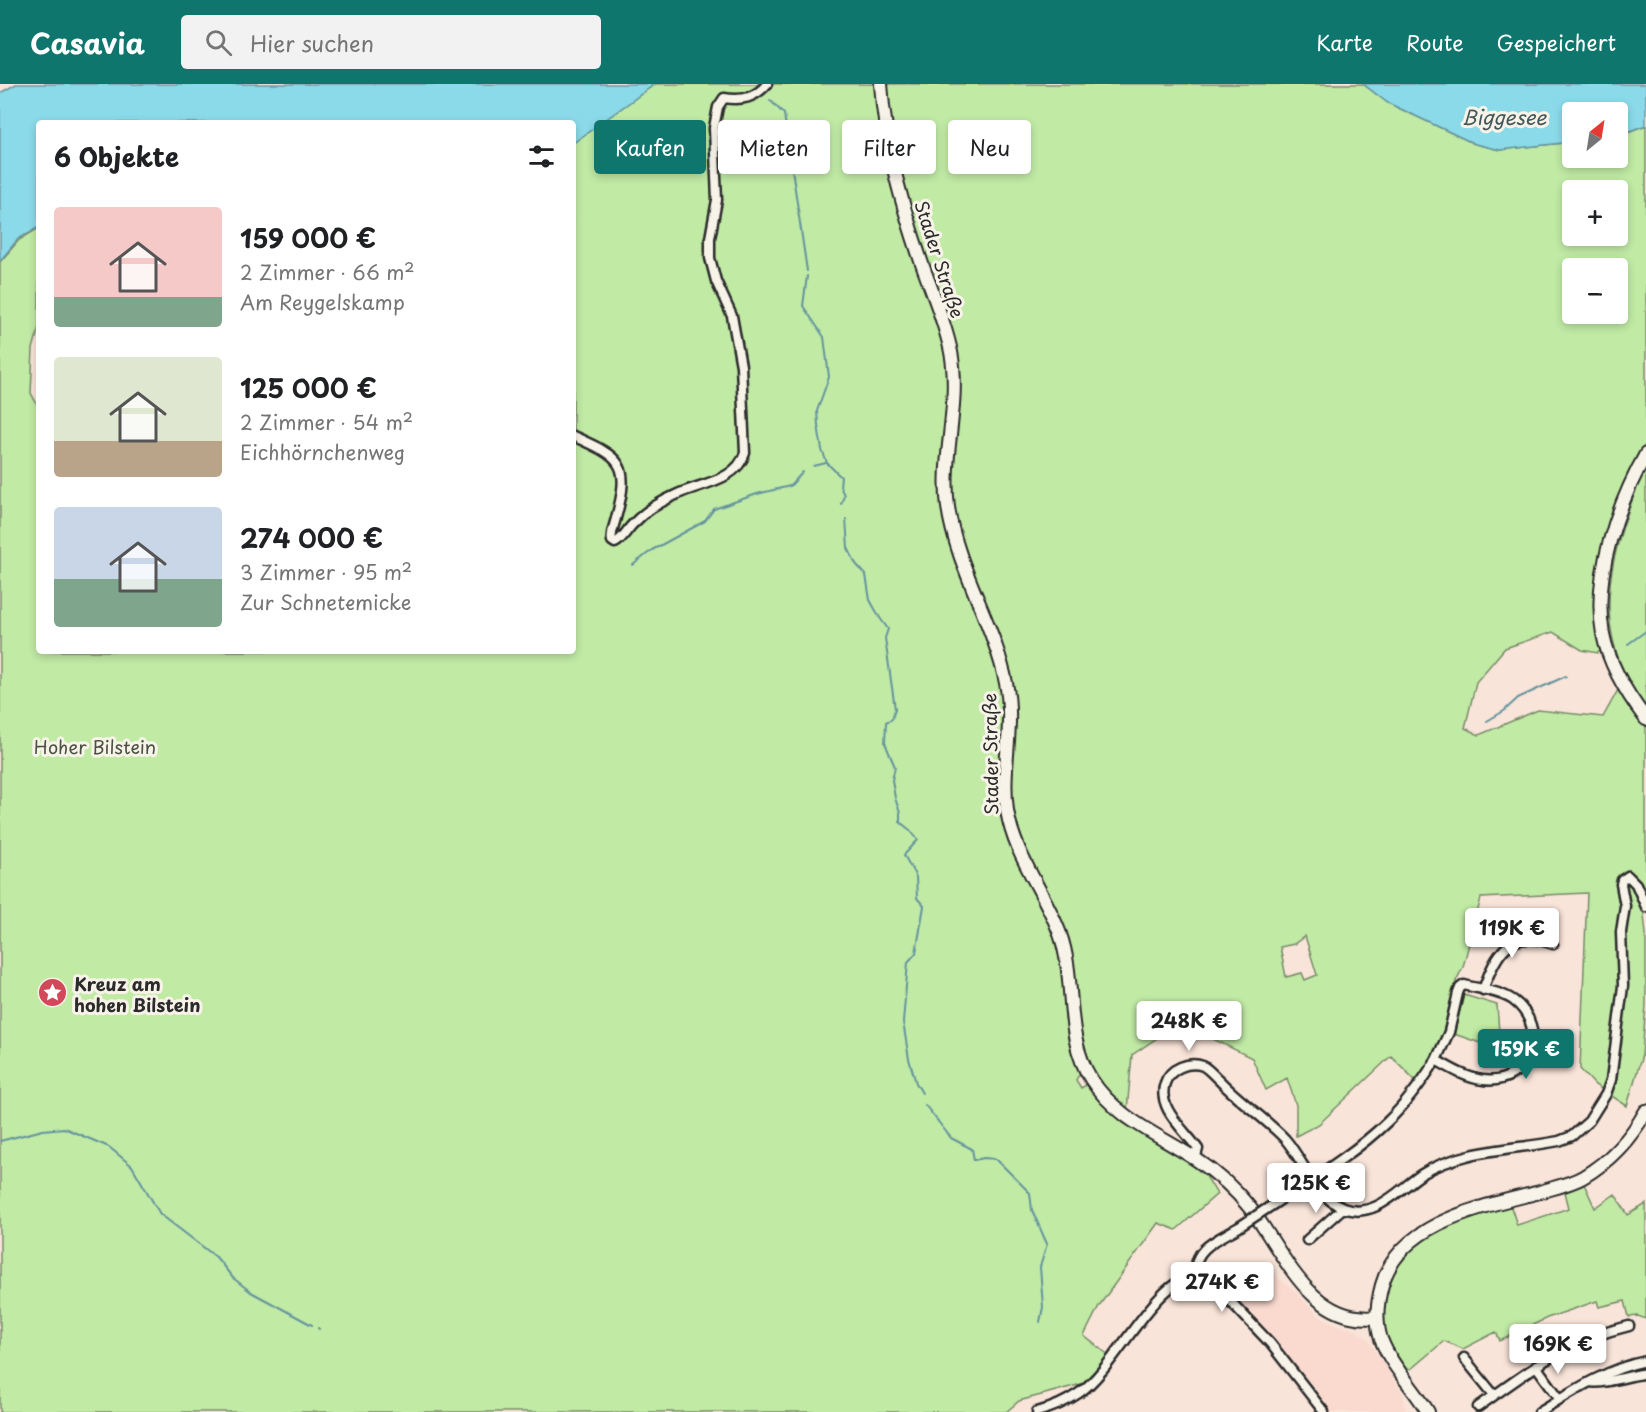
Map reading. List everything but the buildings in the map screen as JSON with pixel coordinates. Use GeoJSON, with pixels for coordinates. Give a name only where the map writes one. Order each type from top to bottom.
{"type":"FeatureCollection","features":[{"type":"Feature","properties":{"kind":"street"},"geometry":{"type":"LineString","coordinates":[[576,437],[606,451],[615,457],[620,466],[624,480],[611,536],[612,542],[615,543],[648,510],[679,493],[729,475],[742,462],[745,453],[741,366],[732,316],[716,281],[710,258],[710,238],[717,200],[714,128],[718,107],[724,98],[747,99],[767,84]]}},
{"type":"Feature","properties":{"kind":"street","name":"Stader Straße"},"geometry":{"type":"LineString","coordinates":[[881,84],[885,124],[896,178],[950,349],[954,393],[947,473],[948,509],[959,550],[1000,659],[1006,684],[1010,722],[1005,793],[1010,822],[1015,840],[1060,933],[1068,970],[1074,1033],[1080,1057],[1089,1077],[1110,1104],[1126,1118],[1216,1173],[1246,1203],[1307,1290],[1322,1303],[1340,1312],[1366,1318],[1377,1317]]}},
{"type":"Feature","properties":{"kind":"street"},"geometry":{"type":"LineString","coordinates":[[1646,454],[1624,497],[1603,575],[1601,603],[1603,634],[1610,658],[1622,683],[1646,719]]}},
{"type":"Feature","properties":{"kind":"street"},"geometry":{"type":"LineString","coordinates":[[1195,1159],[1198,1149],[1166,1107],[1163,1092],[1172,1072],[1177,1068],[1190,1065],[1203,1066],[1211,1072],[1234,1096],[1280,1134],[1331,1201],[1343,1208],[1358,1211],[1395,1196],[1422,1174],[1449,1161],[1559,1141],[1572,1136],[1588,1121],[1606,1094],[1614,1065],[1623,986],[1621,932],[1625,906],[1622,880],[1628,876],[1636,884],[1646,907]]}},
{"type":"Feature","properties":{"kind":"street"},"geometry":{"type":"LineString","coordinates":[[1483,990],[1494,961],[1512,942],[1532,938],[1553,944]]}},
{"type":"Feature","properties":{"kind":"street"},"geometry":{"type":"LineString","coordinates":[[1324,1412],[1270,1343],[1234,1305],[1197,1274],[1196,1262],[1203,1250],[1344,1157],[1387,1122],[1421,1084],[1436,1060],[1449,1032],[1460,988],[1464,985],[1512,999],[1524,1011],[1532,1025],[1534,1039],[1528,1058],[1514,1074],[1494,1080],[1474,1078],[1436,1060]]}},
{"type":"Feature","properties":{"kind":"street"},"geometry":{"type":"LineString","coordinates":[[1428,1412],[1390,1358],[1382,1341],[1377,1317],[1383,1280],[1395,1257],[1412,1241],[1433,1228],[1466,1213],[1582,1178],[1607,1160],[1625,1142],[1646,1111]]}},
{"type":"Feature","properties":{"kind":"street"},"geometry":{"type":"LineString","coordinates":[[1307,1240],[1343,1208]]}},
{"type":"Feature","properties":{"kind":"street"},"geometry":{"type":"LineString","coordinates":[[1037,1412],[1064,1403],[1080,1393],[1109,1364],[1130,1332],[1160,1299],[1181,1279],[1197,1274]]}},
{"type":"Feature","properties":{"kind":"street"},"geometry":{"type":"LineString","coordinates":[[1478,1407],[1536,1366],[1575,1344],[1605,1332],[1629,1326]]}},
{"type":"Feature","properties":{"kind":"street"},"geometry":{"type":"LineString","coordinates":[[1464,1358],[1494,1395]]}},
{"type":"Feature","properties":{"kind":"street"},"geometry":{"type":"LineString","coordinates":[[1539,1412],[1590,1382],[1629,1365],[1646,1361]]}},
{"type":"Feature","properties":{"kind":"street"},"geometry":{"type":"LineString","coordinates":[[1536,1366],[1560,1399]]}},
{"type":"Feature","properties":{"kind":"street"},"geometry":{"type":"LineString","coordinates":[[1590,1382],[1597,1384],[1646,1373]]}},
{"type":"Feature","properties":{"kind":"shaded area"},"geometry":{"type":"Polygon","coordinates":[[[1273,1274],[1293,1289],[1319,1316],[1355,1330],[1367,1338],[1403,1394],[1406,1412],[1327,1412],[1240,1305],[1273,1274]]]}},
{"type":"Feature","properties":{"kind":"green space","name":"Hoher Bilstein"},"geometry":{"type":"Polygon","coordinates":[[[655,84],[1363,84],[1388,103],[1475,144],[1500,150],[1562,143],[1562,168],[1628,168],[1628,132],[1646,125],[1646,444],[1638,457],[1608,528],[1601,650],[1598,653],[1582,650],[1553,632],[1505,648],[1476,682],[1465,728],[1479,735],[1538,710],[1603,717],[1618,690],[1633,702],[1646,719],[1646,899],[1628,876],[1620,876],[1632,886],[1643,906],[1646,934],[1646,1005],[1642,1055],[1627,1106],[1595,1085],[1580,1069],[1587,893],[1481,898],[1443,1033],[1433,1055],[1416,1081],[1391,1056],[1319,1124],[1296,1136],[1296,1105],[1287,1078],[1266,1090],[1252,1058],[1193,1029],[1166,1032],[1132,1055],[1127,1111],[1105,1087],[1090,1061],[1078,1017],[1073,967],[1054,935],[1060,950],[1064,975],[1065,1019],[1071,1049],[1080,1073],[1076,1080],[1081,1088],[1088,1084],[1123,1123],[1200,1166],[1217,1194],[1176,1230],[1158,1223],[1099,1306],[1084,1336],[1110,1356],[1085,1383],[1019,1401],[1006,1412],[0,1412],[0,262],[19,240],[36,230],[36,338],[33,349],[31,393],[36,402],[36,654],[576,654],[576,141],[594,128],[594,174],[706,174],[706,120],[605,120],[655,84]],[[1305,936],[1294,944],[1280,947],[1286,977],[1302,973],[1305,980],[1317,975],[1305,936]]]}},
{"type":"Feature","properties":{"kind":"green space"},"geometry":{"type":"Polygon","coordinates":[[[1646,465],[1646,708],[1630,684],[1619,661],[1612,637],[1609,613],[1613,564],[1619,538],[1646,465]]]}},
{"type":"Feature","properties":{"kind":"green space"},"geometry":{"type":"Polygon","coordinates":[[[1464,995],[1497,1005],[1500,1046],[1483,1044],[1454,1034],[1464,995]]]}},
{"type":"Feature","properties":{"kind":"green space"},"geometry":{"type":"Polygon","coordinates":[[[1584,1184],[1595,1208],[1615,1194],[1628,1215],[1646,1204],[1646,1319],[1638,1316],[1629,1317],[1625,1301],[1599,1307],[1597,1301],[1547,1318],[1500,1341],[1496,1332],[1463,1349],[1444,1341],[1412,1368],[1406,1370],[1392,1351],[1383,1325],[1383,1310],[1389,1282],[1403,1256],[1424,1237],[1444,1226],[1510,1204],[1517,1225],[1569,1208],[1565,1192],[1584,1184]]]}},
{"type":"Feature","properties":{"kind":"water"},"geometry":{"type":"Polygon","coordinates":[[[16,84],[655,84],[605,120],[594,120],[594,128],[576,141],[576,120],[36,120],[36,229],[18,239],[0,261],[0,93],[16,84]]]}},
{"type":"Feature","properties":{"kind":"water","name":"Biggesee"},"geometry":{"type":"Polygon","coordinates":[[[1363,84],[1646,84],[1646,125],[1628,132],[1628,102],[1562,102],[1562,143],[1500,150],[1475,144],[1388,103],[1363,84]]]}},
{"type":"Feature","properties":{"kind":"waterway"},"geometry":{"type":"LineString","coordinates":[[770,100],[784,114],[807,271]]}},
{"type":"Feature","properties":{"kind":"waterway"},"geometry":{"type":"LineString","coordinates":[[807,276],[803,306],[824,337],[829,377],[817,411],[818,425],[822,450],[827,463],[841,477],[840,486],[844,495],[841,504]]}},
{"type":"Feature","properties":{"kind":"waterway"},"geometry":{"type":"LineString","coordinates":[[814,466],[826,463]]}},
{"type":"Feature","properties":{"kind":"waterway"},"geometry":{"type":"LineString","coordinates":[[633,565],[652,550],[705,521],[714,509],[757,494],[790,486],[803,472]]}},
{"type":"Feature","properties":{"kind":"waterway"},"geometry":{"type":"LineString","coordinates":[[846,519],[848,548],[856,564],[866,575],[870,600],[888,629],[885,638],[895,709],[892,719],[886,722],[885,743],[895,767],[892,780],[900,822],[918,840],[904,855],[916,877],[917,898],[924,906],[916,953],[908,962],[903,1022],[909,1059],[916,1083],[922,1093]]}},
{"type":"Feature","properties":{"kind":"waterway"},"geometry":{"type":"LineString","coordinates":[[1628,644],[1646,631]]}},
{"type":"Feature","properties":{"kind":"waterway"},"geometry":{"type":"LineString","coordinates":[[1487,721],[1504,711],[1518,698],[1566,676]]}},
{"type":"Feature","properties":{"kind":"waterway"},"geometry":{"type":"LineString","coordinates":[[925,1105],[951,1138],[972,1149],[974,1160],[996,1159],[1030,1193],[1032,1210],[1047,1244],[1040,1267],[1043,1307],[1040,1322]]}},
{"type":"Feature","properties":{"kind":"waterway"},"geometry":{"type":"LineString","coordinates":[[0,1141],[43,1130],[64,1128],[109,1147],[132,1166],[160,1214],[216,1257],[233,1278],[251,1292],[312,1325]]}},
{"type":"Feature","properties":{"kind":"place","name":"Kreuz am hohen Bilstein"},"geometry":{"type":"Point","coordinates":[53,993]}}]}
